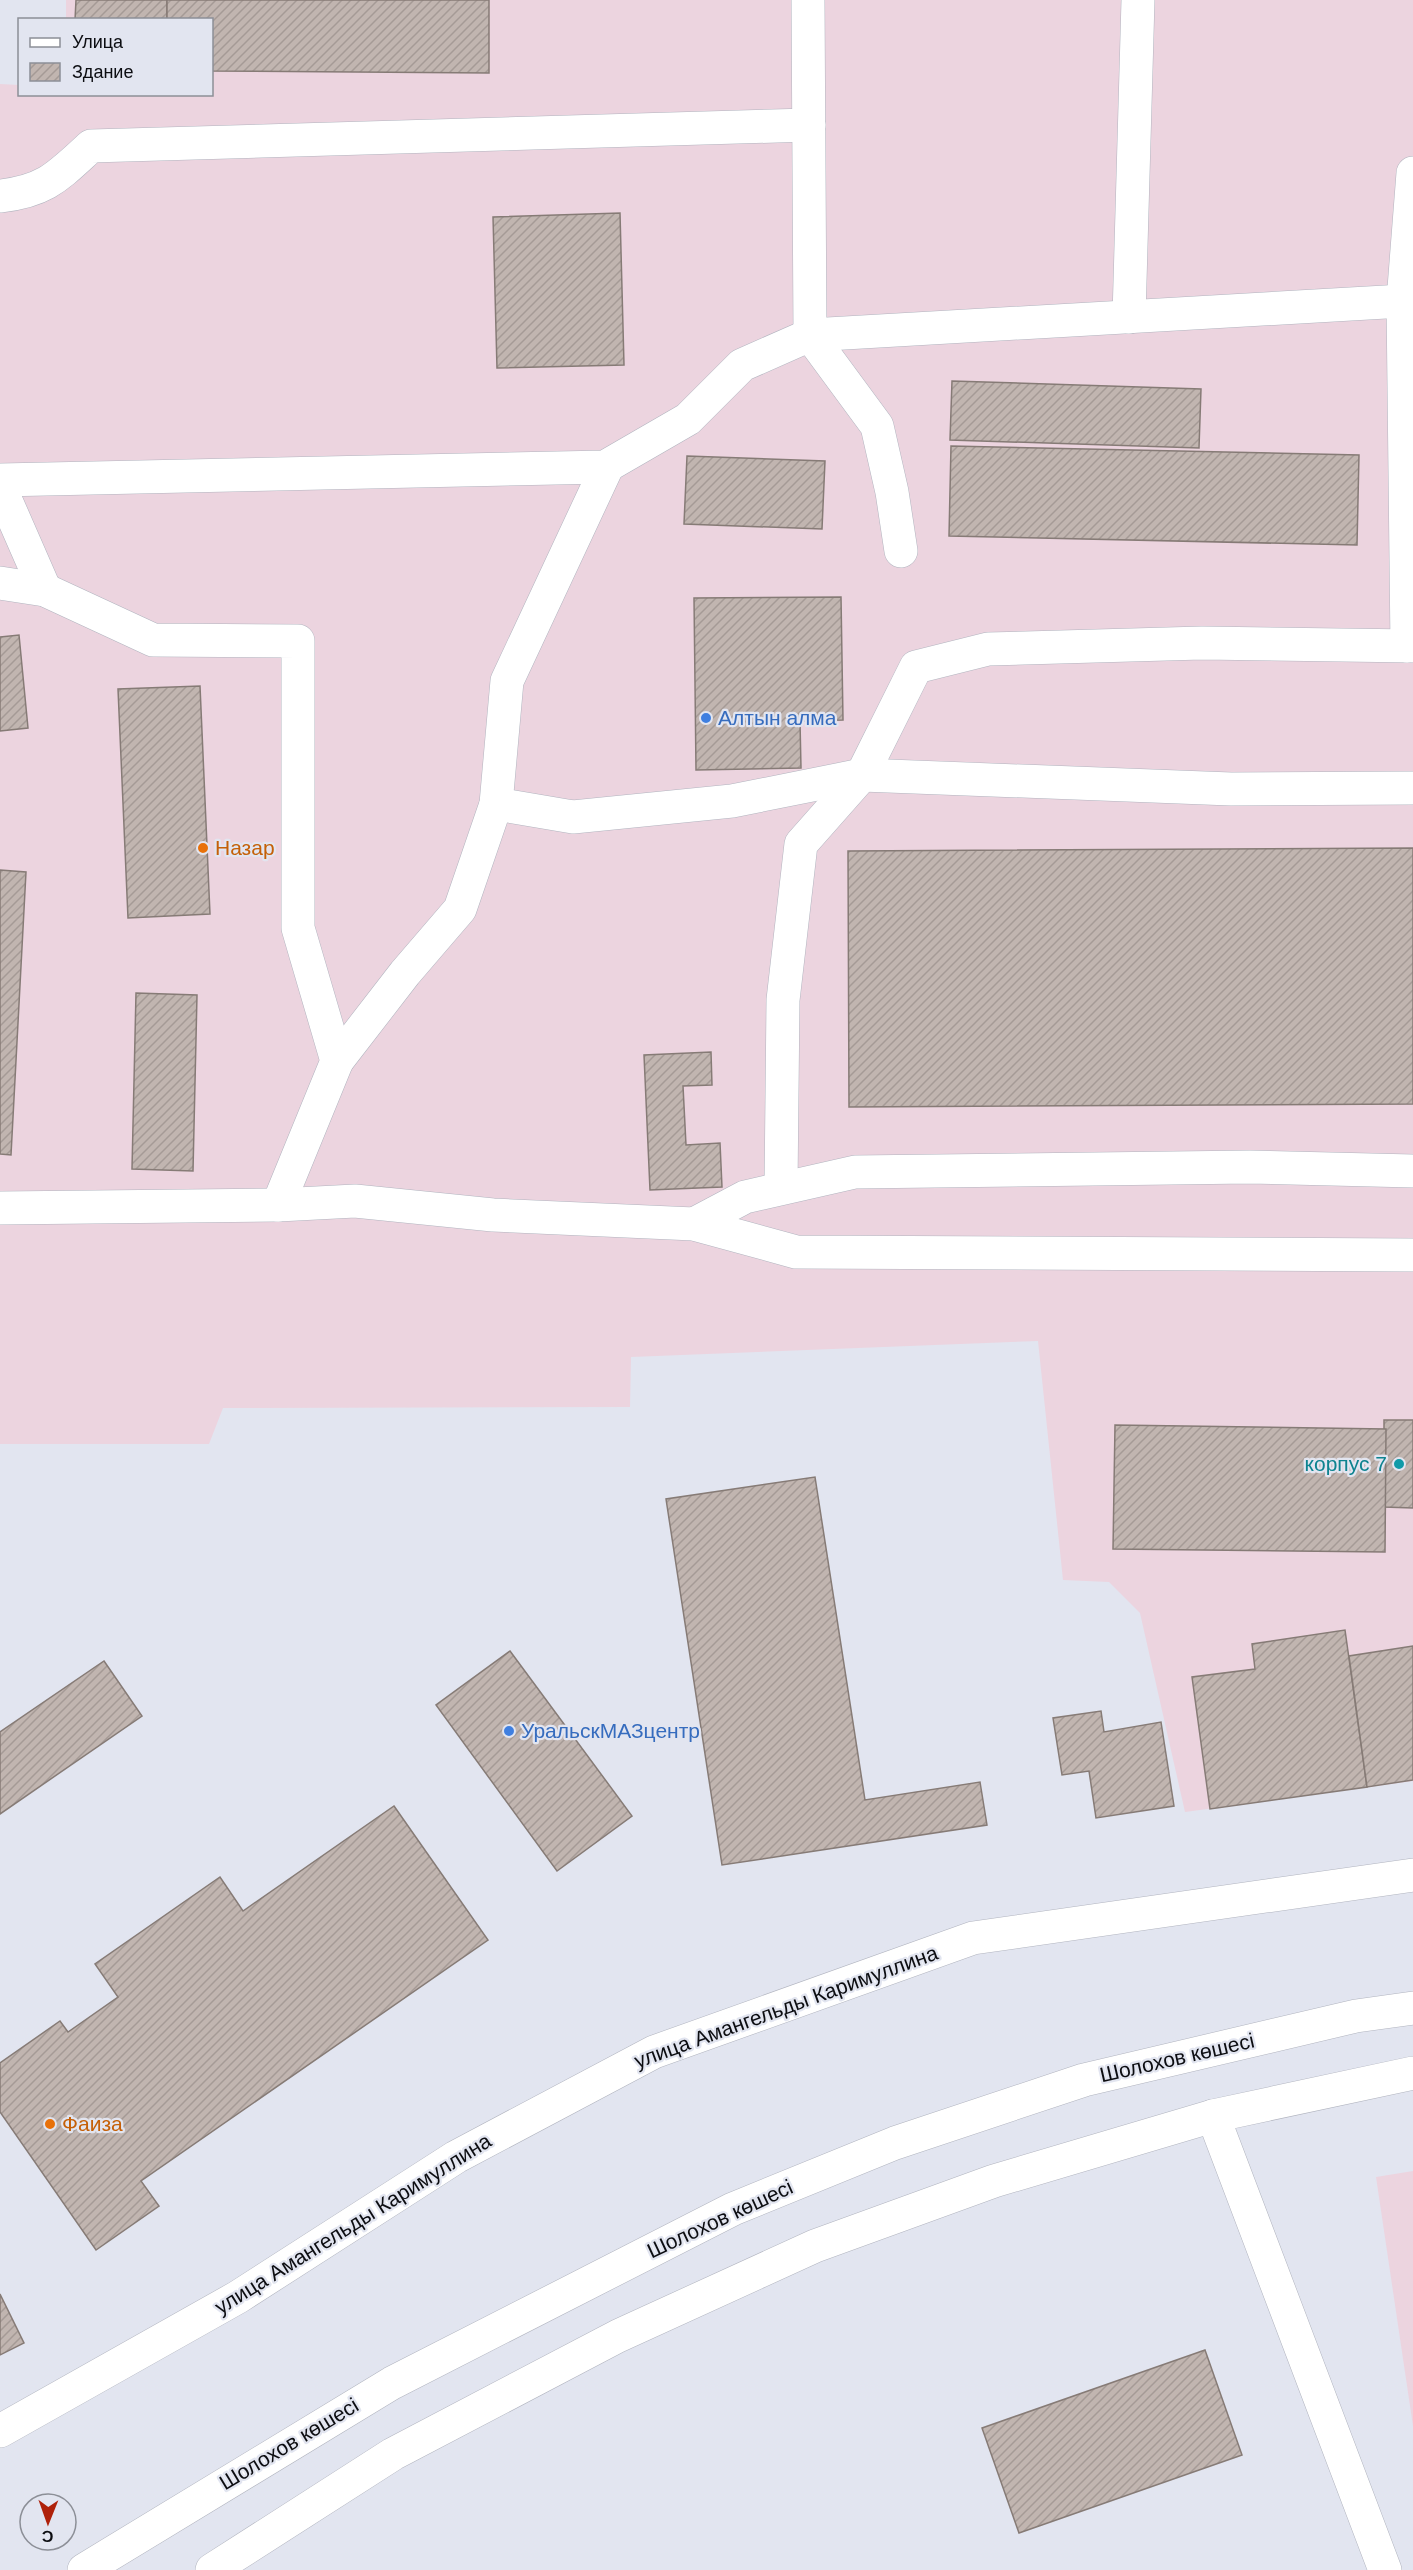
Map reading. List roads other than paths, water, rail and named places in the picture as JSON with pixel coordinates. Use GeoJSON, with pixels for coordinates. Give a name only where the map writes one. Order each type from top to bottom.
{"type":"FeatureCollection","features":[{"type":"Feature","properties":{"kind":"main road"},"geometry":{"type":"LineString","coordinates":[[808,0],[810,335],[878,426],[892,492],[900,551]]}},
{"type":"Feature","properties":{"kind":"main road"},"geometry":{"type":"LineString","coordinates":[[1129,317],[1138,0]]}},
{"type":"Feature","properties":{"kind":"main road"},"geometry":{"type":"LineString","coordinates":[[0,196],[28,193],[56,179],[91,146],[809,125]]}},
{"type":"Feature","properties":{"kind":"main road"},"geometry":{"type":"LineString","coordinates":[[781,1188],[783,1000],[801,844],[862,775],[916,667],[987,649],[1202,643],[1410,646],[1403,301],[1413,173]]}},
{"type":"Feature","properties":{"kind":"main road"},"geometry":{"type":"LineString","coordinates":[[0,480],[607,467],[688,419],[742,365],[810,335],[1403,301]]}},
{"type":"Feature","properties":{"kind":"main road"},"geometry":{"type":"LineString","coordinates":[[278,1205],[337,1061],[405,974],[460,909],[496,804],[507,681],[607,467]]}},
{"type":"Feature","properties":{"kind":"main road"},"geometry":{"type":"LineString","coordinates":[[0,487],[45,590]]}},
{"type":"Feature","properties":{"kind":"main road"},"geometry":{"type":"LineString","coordinates":[[0,583],[45,590],[153,640],[298,641],[298,928],[337,1061]]}},
{"type":"Feature","properties":{"kind":"main road"},"geometry":{"type":"LineString","coordinates":[[496,804],[573,817],[732,801],[862,775],[1231,789],[1413,788]]}},
{"type":"Feature","properties":{"kind":"main road"},"geometry":{"type":"LineString","coordinates":[[694,1224],[746,1197],[855,1172],[1250,1167],[1413,1171]]}},
{"type":"Feature","properties":{"kind":"main road"},"geometry":{"type":"LineString","coordinates":[[0,1208],[278,1205],[355,1201],[493,1215],[694,1224],[796,1252],[1413,1255]]}},
{"type":"Feature","properties":{"kind":"main road","name":"улица Амангельды Каримуллина"},"geometry":{"type":"LineString","coordinates":[[0,2432],[238,2297],[456,2157],[654,2052],[973,1938],[1413,1875]]}},
{"type":"Feature","properties":{"kind":"main road","name":"Шолохов көшесі"},"geometry":{"type":"LineString","coordinates":[[84,2570],[392,2383],[733,2209],[895,2143],[1084,2080],[1356,2016],[1413,2008]]}},
{"type":"Feature","properties":{"kind":"main road"},"geometry":{"type":"LineString","coordinates":[[212,2570],[393,2454],[618,2336],[805,2250],[994,2181],[1213,2116],[1413,2073]]}},
{"type":"Feature","properties":{"kind":"main road"},"geometry":{"type":"LineString","coordinates":[[1213,2116],[1385,2570]]}},
{"type":"Feature","properties":{"kind":"place","name":"Алтын алма"},"geometry":{"type":"Point","coordinates":[706,718]}},
{"type":"Feature","properties":{"kind":"place","name":"Назар"},"geometry":{"type":"Point","coordinates":[203,848]}},
{"type":"Feature","properties":{"kind":"place","name":"корпус 7"},"geometry":{"type":"Point","coordinates":[1399,1464]}},
{"type":"Feature","properties":{"kind":"place","name":"УральскМАЗцентр"},"geometry":{"type":"Point","coordinates":[509,1731]}},
{"type":"Feature","properties":{"kind":"place","name":"Фаиза"},"geometry":{"type":"Point","coordinates":[50,2124]}}]}
